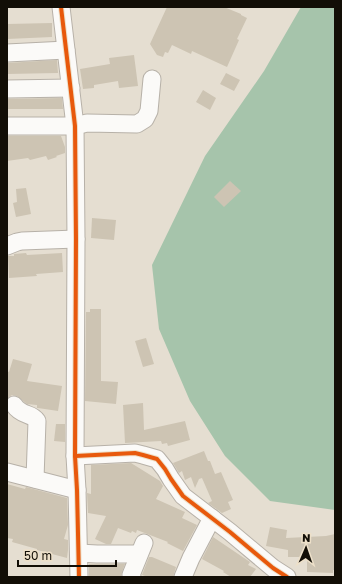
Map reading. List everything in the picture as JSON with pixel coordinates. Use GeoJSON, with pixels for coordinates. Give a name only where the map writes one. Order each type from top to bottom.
{"type":"FeatureCollection","features":[{"type":"Feature","properties":{"kind":"street"},"geometry":{"type":"LineString","coordinates":[[61,7],[75,126],[75,456],[78,490],[79,577]]}},
{"type":"Feature","properties":{"kind":"street"},"geometry":{"type":"LineString","coordinates":[[7,53],[66,50]]}},
{"type":"Feature","properties":{"kind":"street"},"geometry":{"type":"LineString","coordinates":[[7,126],[137,124],[145,119],[149,111],[152,79]]}},
{"type":"Feature","properties":{"kind":"street"},"geometry":{"type":"LineString","coordinates":[[7,89],[71,88]]}},
{"type":"Feature","properties":{"kind":"street"},"geometry":{"type":"LineString","coordinates":[[7,246],[22,240],[76,239]]}},
{"type":"Feature","properties":{"kind":"street"},"geometry":{"type":"LineString","coordinates":[[14,405],[20,412],[33,417],[37,421],[35,479]]}},
{"type":"Feature","properties":{"kind":"street"},"geometry":{"type":"LineString","coordinates":[[75,456],[135,453],[157,459],[183,496],[230,532],[273,568],[287,577]]}},
{"type":"Feature","properties":{"kind":"street"},"geometry":{"type":"LineString","coordinates":[[7,472],[78,490]]}},
{"type":"Feature","properties":{"kind":"street"},"geometry":{"type":"LineString","coordinates":[[183,577],[191,558],[212,518]]}},
{"type":"Feature","properties":{"kind":"street"},"geometry":{"type":"LineString","coordinates":[[79,553],[96,554],[141,548],[131,575],[132,577]]}},
{"type":"Feature","properties":{"kind":"green space"},"geometry":{"type":"Polygon","coordinates":[[[301,7],[335,7],[335,510],[270,501],[225,456],[190,401],[159,329],[152,265],[205,156],[264,71],[301,7]]]}},
{"type":"Feature","properties":{"kind":"building"},"geometry":{"type":"Polygon","coordinates":[[[167,7],[224,7],[247,18],[237,39],[239,40],[227,67],[192,51],[191,54],[172,45],[168,53],[165,52],[163,57],[157,55],[150,44],[167,7]]]}},
{"type":"Feature","properties":{"kind":"building"},"geometry":{"type":"Polygon","coordinates":[[[52,23],[52,37],[7,39],[7,24],[52,23]]]}},
{"type":"Feature","properties":{"kind":"building"},"geometry":{"type":"Polygon","coordinates":[[[134,55],[138,86],[119,88],[118,81],[94,85],[94,88],[83,89],[80,69],[110,64],[109,58],[134,55]]]}},
{"type":"Feature","properties":{"kind":"building"},"geometry":{"type":"Polygon","coordinates":[[[57,60],[58,73],[7,74],[7,63],[57,60]]]}},
{"type":"Feature","properties":{"kind":"building"},"geometry":{"type":"Polygon","coordinates":[[[226,73],[240,80],[234,91],[220,84],[226,73]]]}},
{"type":"Feature","properties":{"kind":"building"},"geometry":{"type":"Polygon","coordinates":[[[203,90],[216,98],[210,110],[196,102],[203,90]]]}},
{"type":"Feature","properties":{"kind":"building"},"geometry":{"type":"Polygon","coordinates":[[[62,98],[63,109],[7,109],[7,99],[62,98]]]}},
{"type":"Feature","properties":{"kind":"building"},"geometry":{"type":"Polygon","coordinates":[[[7,136],[61,136],[65,147],[65,153],[48,160],[46,156],[30,160],[28,158],[7,161],[7,136]]]}},
{"type":"Feature","properties":{"kind":"building"},"geometry":{"type":"Polygon","coordinates":[[[230,181],[241,191],[224,207],[214,197],[230,181]]]}},
{"type":"Feature","properties":{"kind":"building"},"geometry":{"type":"Polygon","coordinates":[[[26,188],[31,214],[16,217],[13,203],[17,202],[16,189],[26,188]]]}},
{"type":"Feature","properties":{"kind":"building"},"geometry":{"type":"Polygon","coordinates":[[[92,218],[116,220],[114,240],[91,238],[92,218]]]}},
{"type":"Feature","properties":{"kind":"building"},"geometry":{"type":"Polygon","coordinates":[[[26,253],[27,255],[62,253],[63,272],[9,278],[8,256],[26,253]]]}},
{"type":"Feature","properties":{"kind":"building"},"geometry":{"type":"Polygon","coordinates":[[[90,309],[101,309],[101,381],[118,382],[116,404],[85,401],[86,312],[90,312],[90,309]]]}},
{"type":"Feature","properties":{"kind":"building"},"geometry":{"type":"Polygon","coordinates":[[[146,338],[154,364],[143,367],[135,341],[146,338]]]}},
{"type":"Feature","properties":{"kind":"building"},"geometry":{"type":"Polygon","coordinates":[[[13,359],[32,364],[27,381],[62,386],[58,411],[37,408],[37,405],[27,404],[17,396],[12,395],[7,398],[7,371],[9,372],[13,359]]]}},
{"type":"Feature","properties":{"kind":"building"},"geometry":{"type":"Polygon","coordinates":[[[143,403],[144,430],[185,421],[190,440],[168,446],[167,443],[162,444],[161,441],[125,443],[123,405],[143,403]]]}},
{"type":"Feature","properties":{"kind":"building"},"geometry":{"type":"Polygon","coordinates":[[[56,424],[65,424],[65,442],[54,441],[56,424]]]}},
{"type":"Feature","properties":{"kind":"building"},"geometry":{"type":"Polygon","coordinates":[[[204,451],[215,474],[221,472],[233,500],[228,502],[231,509],[222,513],[208,503],[212,501],[202,478],[199,479],[195,488],[191,477],[185,480],[182,471],[179,473],[173,463],[204,451]]]}},
{"type":"Feature","properties":{"kind":"building"},"geometry":{"type":"Polygon","coordinates":[[[131,463],[160,481],[163,486],[156,499],[185,512],[182,518],[197,525],[183,551],[167,543],[168,542],[137,530],[136,533],[132,531],[131,533],[118,528],[111,544],[106,544],[95,539],[106,516],[88,513],[87,493],[91,494],[91,465],[131,463]]]}},
{"type":"Feature","properties":{"kind":"building"},"geometry":{"type":"Polygon","coordinates":[[[7,484],[25,489],[26,487],[67,498],[68,525],[64,539],[68,540],[67,558],[12,542],[13,539],[7,538],[7,484]]]}},
{"type":"Feature","properties":{"kind":"building"},"geometry":{"type":"Polygon","coordinates":[[[270,527],[287,530],[286,538],[326,536],[335,534],[335,570],[333,570],[333,573],[307,572],[307,557],[288,557],[288,550],[266,546],[270,527]]]}},
{"type":"Feature","properties":{"kind":"building"},"geometry":{"type":"Polygon","coordinates":[[[213,537],[250,562],[248,565],[256,569],[250,577],[231,577],[223,572],[224,571],[202,559],[213,537]]]}},
{"type":"Feature","properties":{"kind":"building"},"geometry":{"type":"Polygon","coordinates":[[[149,557],[176,567],[173,577],[148,577],[142,575],[149,557]]]}},
{"type":"Feature","properties":{"kind":"building"},"geometry":{"type":"Polygon","coordinates":[[[89,564],[125,564],[121,577],[89,577],[89,564]]]}},
{"type":"Feature","properties":{"kind":"cycle path"},"geometry":{"type":"LineString","coordinates":[[61,7],[75,126],[75,456],[79,577]]}},
{"type":"Feature","properties":{"kind":"cycle path"},"geometry":{"type":"LineString","coordinates":[[75,456],[135,453],[157,459],[183,496],[230,532],[273,568],[287,577]]}}]}
